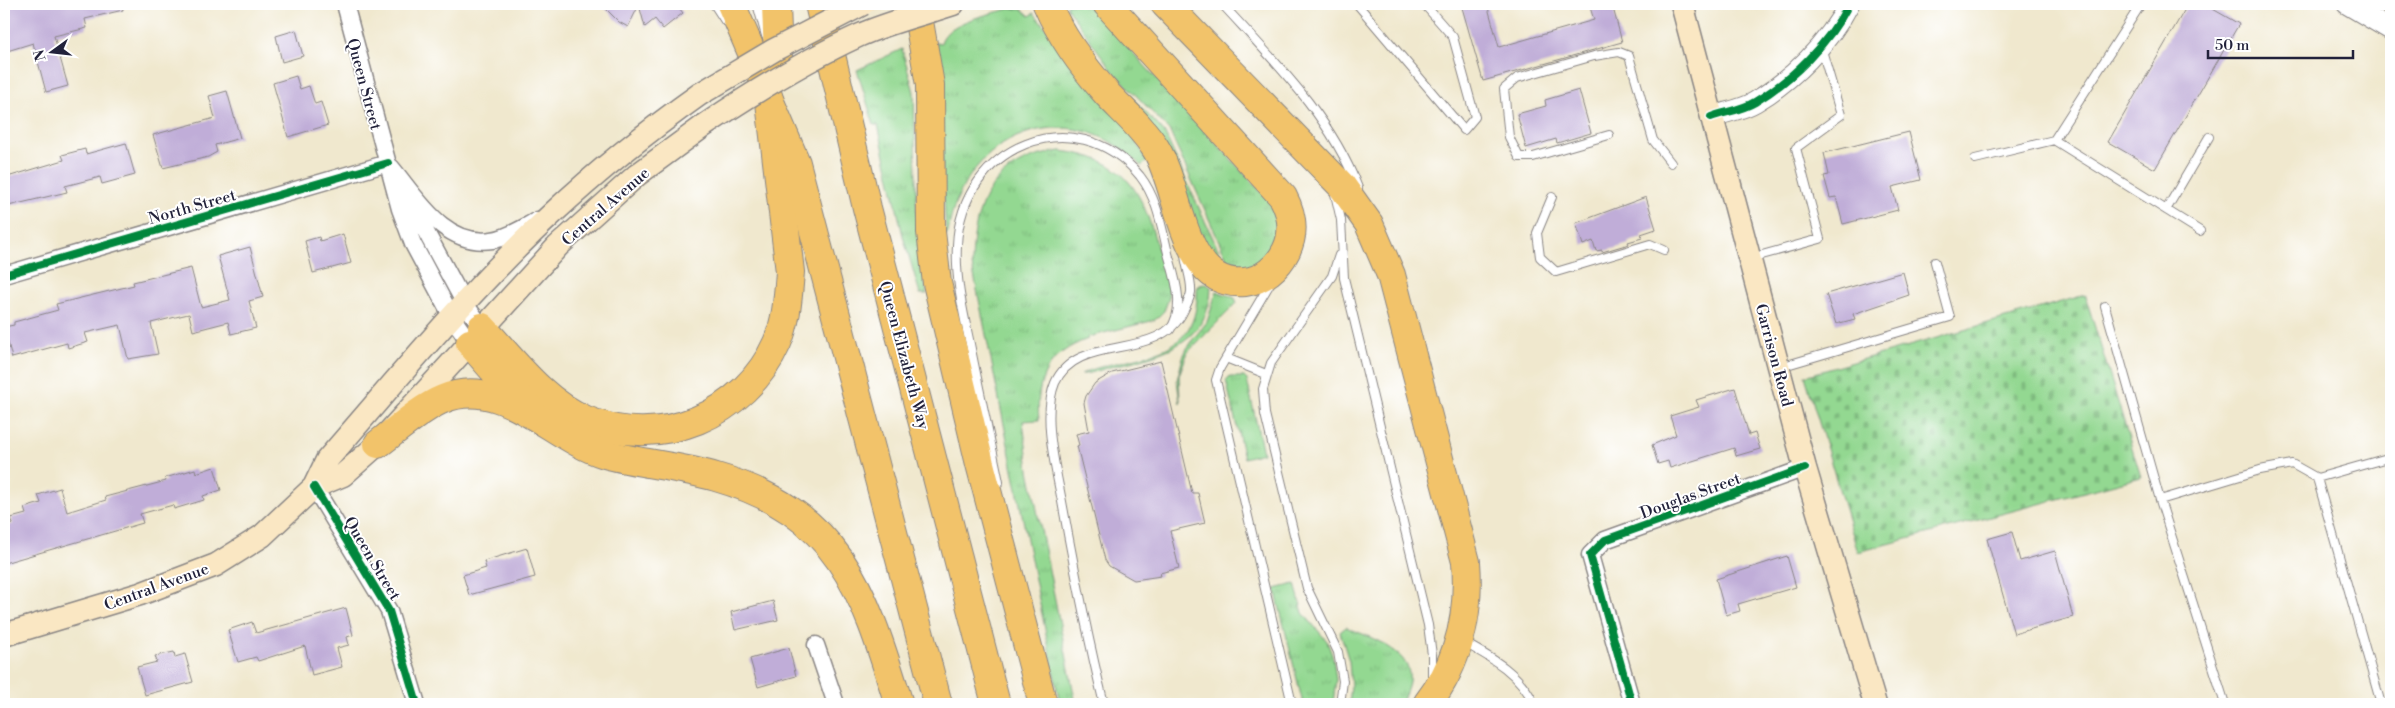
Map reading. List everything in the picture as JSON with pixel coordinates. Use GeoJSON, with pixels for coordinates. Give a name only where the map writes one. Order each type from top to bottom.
{"type":"FeatureCollection","features":[{"type":"Feature","properties":{"kind":"highway"},"geometry":{"type":"LineString","coordinates":[[476,335],[550,398],[585,420],[624,430],[662,430],[706,417],[724,407],[741,394],[768,360],[778,342],[788,297],[790,272],[772,80],[776,4]]}},
{"type":"Feature","properties":{"kind":"highway","name":"Queen Elizabeth Way"},"geometry":{"type":"LineString","coordinates":[[819,4],[867,208],[996,704]]}},
{"type":"Feature","properties":{"kind":"highway"},"geometry":{"type":"LineString","coordinates":[[1047,4],[1081,60],[1156,149],[1170,181],[1184,228],[1201,264],[1208,272],[1223,280],[1248,282],[1259,278],[1276,266],[1284,254],[1290,239],[1291,222],[1282,197],[1107,4]]}},
{"type":"Feature","properties":{"kind":"highway"},"geometry":{"type":"LineString","coordinates":[[1165,4],[1319,160],[1369,224],[1381,248],[1391,275],[1466,562],[1468,600],[1459,640],[1445,679],[1426,704]]}},
{"type":"Feature","properties":{"kind":"highway"},"geometry":{"type":"LineString","coordinates":[[735,14],[782,96],[796,162]]}},
{"type":"Feature","properties":{"kind":"highway"},"geometry":{"type":"LineString","coordinates":[[929,14],[930,232],[937,283],[980,464],[1042,700]]}},
{"type":"Feature","properties":{"kind":"highway"},"geometry":{"type":"LineString","coordinates":[[772,80],[796,162],[938,704]]}},
{"type":"Feature","properties":{"kind":"highway"},"geometry":{"type":"LineString","coordinates":[[476,335],[510,389],[555,430]]}},
{"type":"Feature","properties":{"kind":"highway"},"geometry":{"type":"LineString","coordinates":[[378,444],[443,399],[468,394],[481,394],[497,398],[579,444],[605,454],[715,476],[765,495],[805,521],[825,540],[858,587],[871,617],[899,704]]}},
{"type":"Feature","properties":{"kind":"main road","name":"Central Avenue"},"geometry":{"type":"LineString","coordinates":[[4,635],[140,594],[216,565],[262,536],[314,486],[327,460],[458,310],[552,214],[616,158],[700,94],[782,45],[863,4]]}},
{"type":"Feature","properties":{"kind":"main road","name":"Garrison Road"},"geometry":{"type":"LineString","coordinates":[[1682,4],[1805,468],[1875,704]]}},
{"type":"Feature","properties":{"kind":"main road","name":"Central Avenue"},"geometry":{"type":"LineString","coordinates":[[314,486],[343,475],[378,444],[552,253],[637,175],[705,125],[768,85],[828,51],[892,22],[929,14]]}},
{"type":"Feature","properties":{"kind":"street","name":"Queen Street"},"geometry":{"type":"LineString","coordinates":[[344,4],[388,163],[458,310],[476,335]]}},
{"type":"Feature","properties":{"kind":"street"},"geometry":{"type":"LineString","coordinates":[[1711,117],[1754,103],[1795,71],[1820,46],[1849,4]]}},
{"type":"Feature","properties":{"kind":"street"},"geometry":{"type":"LineString","coordinates":[[2347,4],[2391,30]]}},
{"type":"Feature","properties":{"kind":"street"},"geometry":{"type":"LineString","coordinates":[[388,163],[440,226],[458,237],[474,240],[492,240],[552,214]]}},
{"type":"Feature","properties":{"kind":"street","name":"North Street"},"geometry":{"type":"LineString","coordinates":[[4,275],[388,163]]}},
{"type":"Feature","properties":{"kind":"street","name":"Douglas Street"},"geometry":{"type":"LineString","coordinates":[[1632,704],[1590,555],[1605,540],[1805,468]]}},
{"type":"Feature","properties":{"kind":"street","name":"Queen Street"},"geometry":{"type":"LineString","coordinates":[[314,486],[389,611],[417,704]]}},
{"type":"Feature","properties":{"kind":"street"},"geometry":{"type":"LineString","coordinates":[[816,645],[836,704]]}},
{"type":"Feature","properties":{"kind":"lane"},"geometry":{"type":"LineString","coordinates":[[714,4],[735,14]]}},
{"type":"Feature","properties":{"kind":"lane"},"geometry":{"type":"LineString","coordinates":[[757,4],[772,80]]}},
{"type":"Feature","properties":{"kind":"lane"},"geometry":{"type":"LineString","coordinates":[[768,4],[772,80]]}},
{"type":"Feature","properties":{"kind":"lane"},"geometry":{"type":"LineString","coordinates":[[1222,4],[1317,112],[1338,147],[1360,193]]}},
{"type":"Feature","properties":{"kind":"lane"},"geometry":{"type":"LineString","coordinates":[[1357,4],[1464,130],[1475,117],[1453,37],[1424,4]]}},
{"type":"Feature","properties":{"kind":"lane"},"geometry":{"type":"LineString","coordinates":[[1975,159],[2054,140],[2141,4]]}},
{"type":"Feature","properties":{"kind":"lane"},"geometry":{"type":"LineString","coordinates":[[735,35],[772,80]]}},
{"type":"Feature","properties":{"kind":"lane"},"geometry":{"type":"LineString","coordinates":[[1749,258],[1820,239],[1796,148],[1840,114],[1820,46]]}},
{"type":"Feature","properties":{"kind":"lane"},"geometry":{"type":"LineString","coordinates":[[1609,135],[1533,157],[1519,157],[1509,137],[1504,89],[1517,78],[1594,56],[1619,52],[1629,56],[1653,140],[1670,163]]}},
{"type":"Feature","properties":{"kind":"lane"},"geometry":{"type":"LineString","coordinates":[[2166,210],[2209,137]]}},
{"type":"Feature","properties":{"kind":"lane"},"geometry":{"type":"LineString","coordinates":[[1000,490],[963,309],[956,260],[956,243],[962,212],[974,185],[990,165],[1012,149],[1050,138],[1089,142],[1122,158],[1147,187],[1158,212],[1178,294],[1177,315],[1170,330]]}},
{"type":"Feature","properties":{"kind":"lane"},"geometry":{"type":"LineString","coordinates":[[2054,140],[2200,231]]}},
{"type":"Feature","properties":{"kind":"lane"},"geometry":{"type":"LineString","coordinates":[[1319,160],[1334,190],[1340,220],[1344,278],[1428,625],[1434,670],[1426,704]]}},
{"type":"Feature","properties":{"kind":"lane"},"geometry":{"type":"LineString","coordinates":[[1552,197],[1537,233],[1540,257],[1556,272],[1650,244],[1664,250]]}},
{"type":"Feature","properties":{"kind":"lane"},"geometry":{"type":"LineString","coordinates":[[1363,202],[1381,248]]}},
{"type":"Feature","properties":{"kind":"lane"},"geometry":{"type":"LineString","coordinates":[[1104,704],[1082,614],[1052,442],[1051,396],[1059,376],[1075,361],[1094,353],[1156,338],[1170,330],[1181,316],[1191,291],[1184,246],[1184,228]]}},
{"type":"Feature","properties":{"kind":"lane"},"geometry":{"type":"LineString","coordinates":[[1340,704],[1342,667],[1334,640],[1311,600],[1307,588],[1265,414],[1263,389],[1266,374],[1277,352],[1332,276],[1337,262],[1341,236]]}},
{"type":"Feature","properties":{"kind":"lane"},"geometry":{"type":"LineString","coordinates":[[1284,254],[1266,291],[1218,373],[1217,388],[1292,704]]}},
{"type":"Feature","properties":{"kind":"lane"},"geometry":{"type":"LineString","coordinates":[[1778,368],[1950,317],[1934,262]]}},
{"type":"Feature","properties":{"kind":"lane"},"geometry":{"type":"LineString","coordinates":[[2104,306],[2160,500],[2225,704]]}},
{"type":"Feature","properties":{"kind":"lane"},"geometry":{"type":"LineString","coordinates":[[1226,358],[1266,374]]}},
{"type":"Feature","properties":{"kind":"lane"},"geometry":{"type":"LineString","coordinates":[[2317,478],[2391,457]]}},
{"type":"Feature","properties":{"kind":"lane"},"geometry":{"type":"LineString","coordinates":[[2160,500],[2260,470],[2292,464],[2317,478],[2381,704]]}},
{"type":"Feature","properties":{"kind":"lane"},"geometry":{"type":"LineString","coordinates":[[1012,549],[1042,700]]}},
{"type":"Feature","properties":{"kind":"lane"},"geometry":{"type":"LineString","coordinates":[[1459,640],[1497,661],[1513,674],[1523,684],[1534,704]]}},
{"type":"Feature","properties":{"kind":"green space"},"geometry":{"type":"Polygon","coordinates":[[[1067,4],[1088,4],[1273,205],[1281,228],[1275,251],[1251,270],[1229,270],[1226,257],[1169,130],[1111,69],[1067,8],[1067,4]]]}},
{"type":"Feature","properties":{"kind":"green space"},"geometry":{"type":"Polygon","coordinates":[[[1012,8],[1023,10],[1030,16],[1034,13],[1126,126],[1148,161],[1141,166],[1113,143],[1083,131],[1052,128],[1023,134],[996,149],[974,170],[957,199],[946,235],[936,42],[941,43],[951,29],[960,24],[1012,8]]]}},
{"type":"Feature","properties":{"kind":"green space"},"geometry":{"type":"Polygon","coordinates":[[[1065,13],[1108,72],[1164,132],[1222,258],[1219,266],[1065,13]]]}},
{"type":"Feature","properties":{"kind":"green space"},"geometry":{"type":"Polygon","coordinates":[[[902,49],[914,92],[917,229],[927,294],[920,294],[903,236],[878,125],[874,125],[857,70],[902,49]]]}},
{"type":"Feature","properties":{"kind":"green space"},"geometry":{"type":"Polygon","coordinates":[[[1061,151],[1083,155],[1115,169],[1137,193],[1145,208],[1151,226],[1166,278],[1169,298],[1164,311],[1155,320],[1088,337],[1088,339],[1063,352],[1054,360],[1042,380],[1039,392],[1039,420],[1023,421],[1029,470],[1076,704],[1060,704],[972,265],[973,242],[977,222],[991,188],[1003,174],[1019,164],[1038,156],[1061,151]]]}},
{"type":"Feature","properties":{"kind":"green space"},"geometry":{"type":"Polygon","coordinates":[[[1205,283],[1211,287],[1208,306],[1202,322],[1192,334],[1179,344],[1148,357],[1081,374],[1160,351],[1176,342],[1188,330],[1195,312],[1197,286],[1205,283]]]}},
{"type":"Feature","properties":{"kind":"green space"},"geometry":{"type":"Polygon","coordinates":[[[1217,291],[1235,298],[1237,303],[1188,352],[1179,375],[1180,403],[1177,380],[1183,357],[1189,344],[1207,322],[1217,291]]]}},
{"type":"Feature","properties":{"kind":"green space"},"geometry":{"type":"Polygon","coordinates":[[[2085,295],[2141,477],[1858,552],[1805,376],[2085,295]]]}},
{"type":"Feature","properties":{"kind":"green space"},"geometry":{"type":"Polygon","coordinates":[[[1230,377],[1244,377],[1247,380],[1263,453],[1244,458],[1226,380],[1230,377]]]}},
{"type":"Feature","properties":{"kind":"green space"},"geometry":{"type":"Polygon","coordinates":[[[1295,584],[1303,613],[1327,641],[1333,658],[1336,679],[1333,704],[1303,704],[1275,589],[1295,584]]]}},
{"type":"Feature","properties":{"kind":"green space"},"geometry":{"type":"Polygon","coordinates":[[[1346,627],[1386,646],[1405,663],[1409,674],[1408,688],[1400,704],[1349,704],[1351,687],[1349,661],[1340,632],[1346,627]]]}},
{"type":"Feature","properties":{"kind":"building"},"geometry":{"type":"Polygon","coordinates":[[[4,4],[122,4],[123,10],[85,19],[87,28],[54,36],[68,86],[46,92],[33,43],[4,52],[4,4]]]}},
{"type":"Feature","properties":{"kind":"building"},"geometry":{"type":"Polygon","coordinates":[[[601,4],[676,4],[683,13],[663,29],[655,19],[645,27],[639,5],[628,27],[619,22],[601,4]]]}},
{"type":"Feature","properties":{"kind":"building"},"geometry":{"type":"Polygon","coordinates":[[[1461,4],[1487,4],[1499,47],[1594,20],[1589,4],[1612,4],[1622,42],[1483,81],[1461,4]]]}},
{"type":"Feature","properties":{"kind":"building"},"geometry":{"type":"Polygon","coordinates":[[[2188,4],[2204,4],[2239,24],[2155,169],[2108,142],[2188,4]]]}},
{"type":"Feature","properties":{"kind":"building"},"geometry":{"type":"Polygon","coordinates":[[[296,30],[303,56],[282,62],[276,36],[296,30]]]}},
{"type":"Feature","properties":{"kind":"building"},"geometry":{"type":"Polygon","coordinates":[[[296,76],[300,89],[309,86],[315,104],[321,102],[328,125],[288,137],[273,83],[296,76]]]}},
{"type":"Feature","properties":{"kind":"building"},"geometry":{"type":"Polygon","coordinates":[[[1579,90],[1591,133],[1557,143],[1556,139],[1526,148],[1517,114],[1546,106],[1545,100],[1579,90]]]}},
{"type":"Feature","properties":{"kind":"building"},"geometry":{"type":"Polygon","coordinates":[[[227,91],[240,138],[215,145],[217,152],[208,157],[163,168],[153,135],[215,118],[209,96],[227,91]]]}},
{"type":"Feature","properties":{"kind":"building"},"geometry":{"type":"Polygon","coordinates":[[[1909,132],[1921,180],[1892,187],[1898,210],[1843,224],[1836,197],[1830,198],[1824,176],[1829,175],[1824,153],[1909,132]]]}},
{"type":"Feature","properties":{"kind":"building"},"geometry":{"type":"Polygon","coordinates":[[[126,143],[135,175],[102,184],[100,177],[65,186],[67,192],[4,207],[4,178],[64,160],[62,155],[85,149],[86,154],[126,143]]]}},
{"type":"Feature","properties":{"kind":"building"},"geometry":{"type":"Polygon","coordinates":[[[1646,197],[1656,229],[1641,234],[1642,238],[1628,242],[1629,244],[1602,252],[1602,250],[1596,251],[1593,241],[1583,245],[1576,223],[1646,197]]]}},
{"type":"Feature","properties":{"kind":"building"},"geometry":{"type":"Polygon","coordinates":[[[343,234],[351,263],[313,273],[305,241],[319,237],[320,241],[343,234]]]}},
{"type":"Feature","properties":{"kind":"building"},"geometry":{"type":"Polygon","coordinates":[[[250,247],[263,297],[249,301],[256,328],[231,334],[228,322],[193,331],[189,314],[151,323],[158,354],[128,359],[120,325],[85,333],[88,342],[68,348],[67,343],[12,358],[4,327],[14,325],[14,322],[58,310],[56,304],[134,285],[133,282],[191,268],[201,307],[230,300],[218,256],[250,247]]]}},
{"type":"Feature","properties":{"kind":"building"},"geometry":{"type":"Polygon","coordinates":[[[1903,272],[1909,295],[1853,314],[1855,319],[1836,324],[1826,294],[1903,272]]]}},
{"type":"Feature","properties":{"kind":"building"},"geometry":{"type":"Polygon","coordinates":[[[1161,361],[1192,493],[1198,493],[1205,523],[1170,531],[1179,568],[1160,573],[1161,576],[1134,580],[1109,566],[1105,560],[1077,446],[1079,445],[1076,434],[1089,431],[1084,403],[1086,396],[1095,383],[1112,373],[1161,361]]]}},
{"type":"Feature","properties":{"kind":"building"},"geometry":{"type":"Polygon","coordinates":[[[1735,388],[1749,435],[1755,433],[1760,449],[1736,456],[1734,448],[1670,468],[1668,461],[1658,464],[1652,445],[1676,435],[1670,416],[1699,407],[1696,400],[1735,388]]]}},
{"type":"Feature","properties":{"kind":"building"},"geometry":{"type":"Polygon","coordinates":[[[214,467],[221,490],[203,496],[204,500],[174,509],[173,505],[140,514],[143,523],[4,563],[4,527],[13,524],[11,518],[26,514],[24,508],[41,503],[38,495],[60,488],[67,512],[106,500],[105,497],[166,481],[165,478],[195,469],[196,473],[214,467]]]}},
{"type":"Feature","properties":{"kind":"building"},"geometry":{"type":"Polygon","coordinates":[[[2012,532],[2020,561],[2055,551],[2073,617],[2014,634],[1987,539],[2012,532]]]}},
{"type":"Feature","properties":{"kind":"building"},"geometry":{"type":"Polygon","coordinates":[[[527,548],[535,577],[469,595],[463,575],[486,568],[484,561],[527,548]]]}},
{"type":"Feature","properties":{"kind":"building"},"geometry":{"type":"Polygon","coordinates":[[[1787,556],[1796,587],[1738,604],[1740,611],[1726,615],[1716,579],[1787,556]]]}},
{"type":"Feature","properties":{"kind":"building"},"geometry":{"type":"Polygon","coordinates":[[[773,601],[778,620],[735,630],[731,612],[773,601]]]}},
{"type":"Feature","properties":{"kind":"building"},"geometry":{"type":"Polygon","coordinates":[[[346,608],[353,635],[347,637],[349,645],[337,648],[342,667],[312,675],[305,646],[258,661],[256,657],[238,662],[228,630],[252,622],[256,633],[346,608]]]}},
{"type":"Feature","properties":{"kind":"building"},"geometry":{"type":"Polygon","coordinates":[[[789,648],[796,676],[758,687],[750,659],[789,648]]]}},
{"type":"Feature","properties":{"kind":"building"},"geometry":{"type":"Polygon","coordinates":[[[174,652],[175,657],[185,654],[193,682],[145,695],[137,667],[157,662],[155,656],[174,652]]]}},
{"type":"Feature","properties":{"kind":"cycle path"},"geometry":{"type":"LineString","coordinates":[[1711,117],[1750,105],[1796,72],[1831,33],[1849,4]]}},
{"type":"Feature","properties":{"kind":"cycle path"},"geometry":{"type":"LineString","coordinates":[[4,275],[388,163]]}},
{"type":"Feature","properties":{"kind":"cycle path"},"geometry":{"type":"LineString","coordinates":[[1632,704],[1590,555],[1605,540],[1805,468]]}},
{"type":"Feature","properties":{"kind":"cycle path"},"geometry":{"type":"LineString","coordinates":[[314,487],[389,611],[417,704]]}}]}
